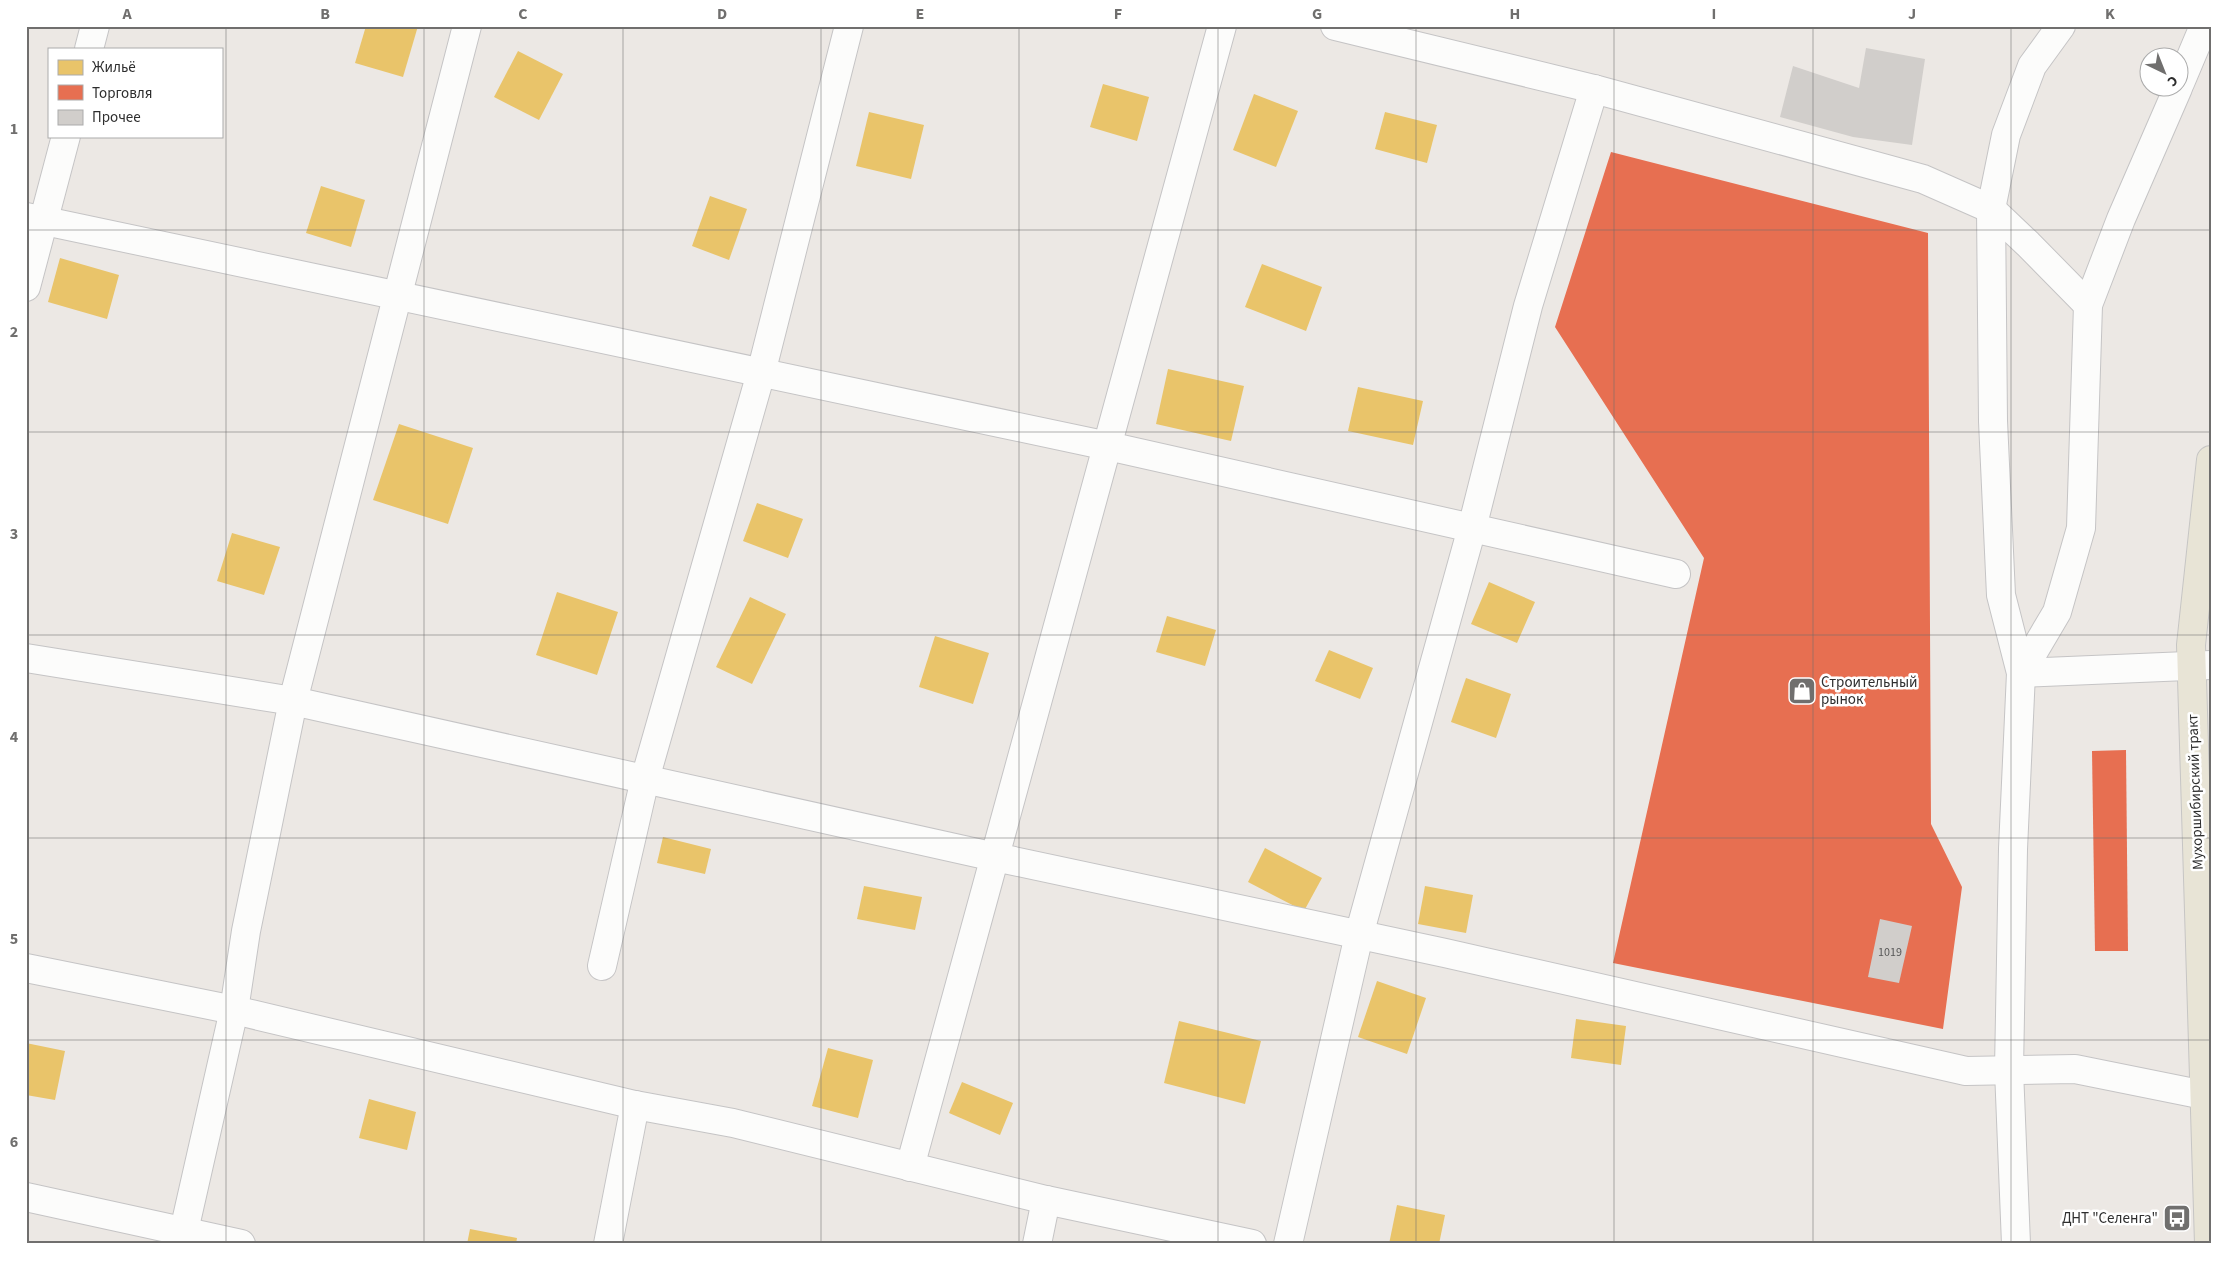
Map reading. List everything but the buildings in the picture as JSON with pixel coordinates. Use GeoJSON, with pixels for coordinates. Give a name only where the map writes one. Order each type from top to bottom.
{"type":"FeatureCollection","features":[{"type":"Feature","properties":{"kind":"main road","name":"Мухоршибирский тракт"},"geometry":{"type":"LineString","coordinates":[[2209,1244],[2204,1095],[2201,666],[2191,645],[2211,460]]}},
{"type":"Feature","properties":{"kind":"street"},"geometry":{"type":"LineString","coordinates":[[89,48],[95,26]]}},
{"type":"Feature","properties":{"kind":"street"},"geometry":{"type":"LineString","coordinates":[[183,1238],[234,1010],[246,931],[293,701],[467,26]]}},
{"type":"Feature","properties":{"kind":"street"},"geometry":{"type":"LineString","coordinates":[[602,966],[645,779],[761,373],[849,26]]}},
{"type":"Feature","properties":{"kind":"street"},"geometry":{"type":"LineString","coordinates":[[910,1167],[1222,26]]}},
{"type":"Feature","properties":{"kind":"street"},"geometry":{"type":"LineString","coordinates":[[1335,26],[1594,89],[1923,178],[1991,209],[2088,305]]}},
{"type":"Feature","properties":{"kind":"street"},"geometry":{"type":"LineString","coordinates":[[2016,1244],[2009,1070],[2013,850],[2021,673],[2001,595],[1993,420],[1991,209],[2006,135],[2032,66],[2061,26]]}},
{"type":"Feature","properties":{"kind":"street"},"geometry":{"type":"LineString","coordinates":[[2190,60],[2204,26]]}},
{"type":"Feature","properties":{"kind":"street"},"geometry":{"type":"LineString","coordinates":[[1288,1244],[1360,934],[1472,528],[1528,306],[1594,89]]}},
{"type":"Feature","properties":{"kind":"street"},"geometry":{"type":"LineString","coordinates":[[2021,673],[2057,612],[2081,528],[2088,305],[2121,219],[2174,98]]}},
{"type":"Feature","properties":{"kind":"street"},"geometry":{"type":"LineString","coordinates":[[26,287],[35,220],[65,138]]}},
{"type":"Feature","properties":{"kind":"street"},"geometry":{"type":"LineString","coordinates":[[35,220],[1108,446],[1676,574]]}},
{"type":"Feature","properties":{"kind":"street"},"geometry":{"type":"LineString","coordinates":[[26,658],[293,701],[995,857],[1360,934],[1966,1071],[2076,1069],[2204,1095]]}},
{"type":"Feature","properties":{"kind":"street"},"geometry":{"type":"LineString","coordinates":[[2021,673],[2201,666]]}},
{"type":"Feature","properties":{"kind":"street"},"geometry":{"type":"LineString","coordinates":[[26,968],[234,1010],[635,1105],[733,1123],[1046,1200],[1252,1244]]}},
{"type":"Feature","properties":{"kind":"street"},"geometry":{"type":"LineString","coordinates":[[608,1244],[635,1105]]}},
{"type":"Feature","properties":{"kind":"street"},"geometry":{"type":"LineString","coordinates":[[26,1197],[183,1238],[241,1244]]}},
{"type":"Feature","properties":{"kind":"street"},"geometry":{"type":"LineString","coordinates":[[1037,1244],[1046,1200]]}},
{"type":"Feature","properties":{"kind":"place","name":"Строительный рынок"},"geometry":{"type":"Point","coordinates":[1802,691]}},
{"type":"Feature","properties":{"kind":"place","name":"ДНТ \"Селенга\""},"geometry":{"type":"Point","coordinates":[2177,1218]}}]}
